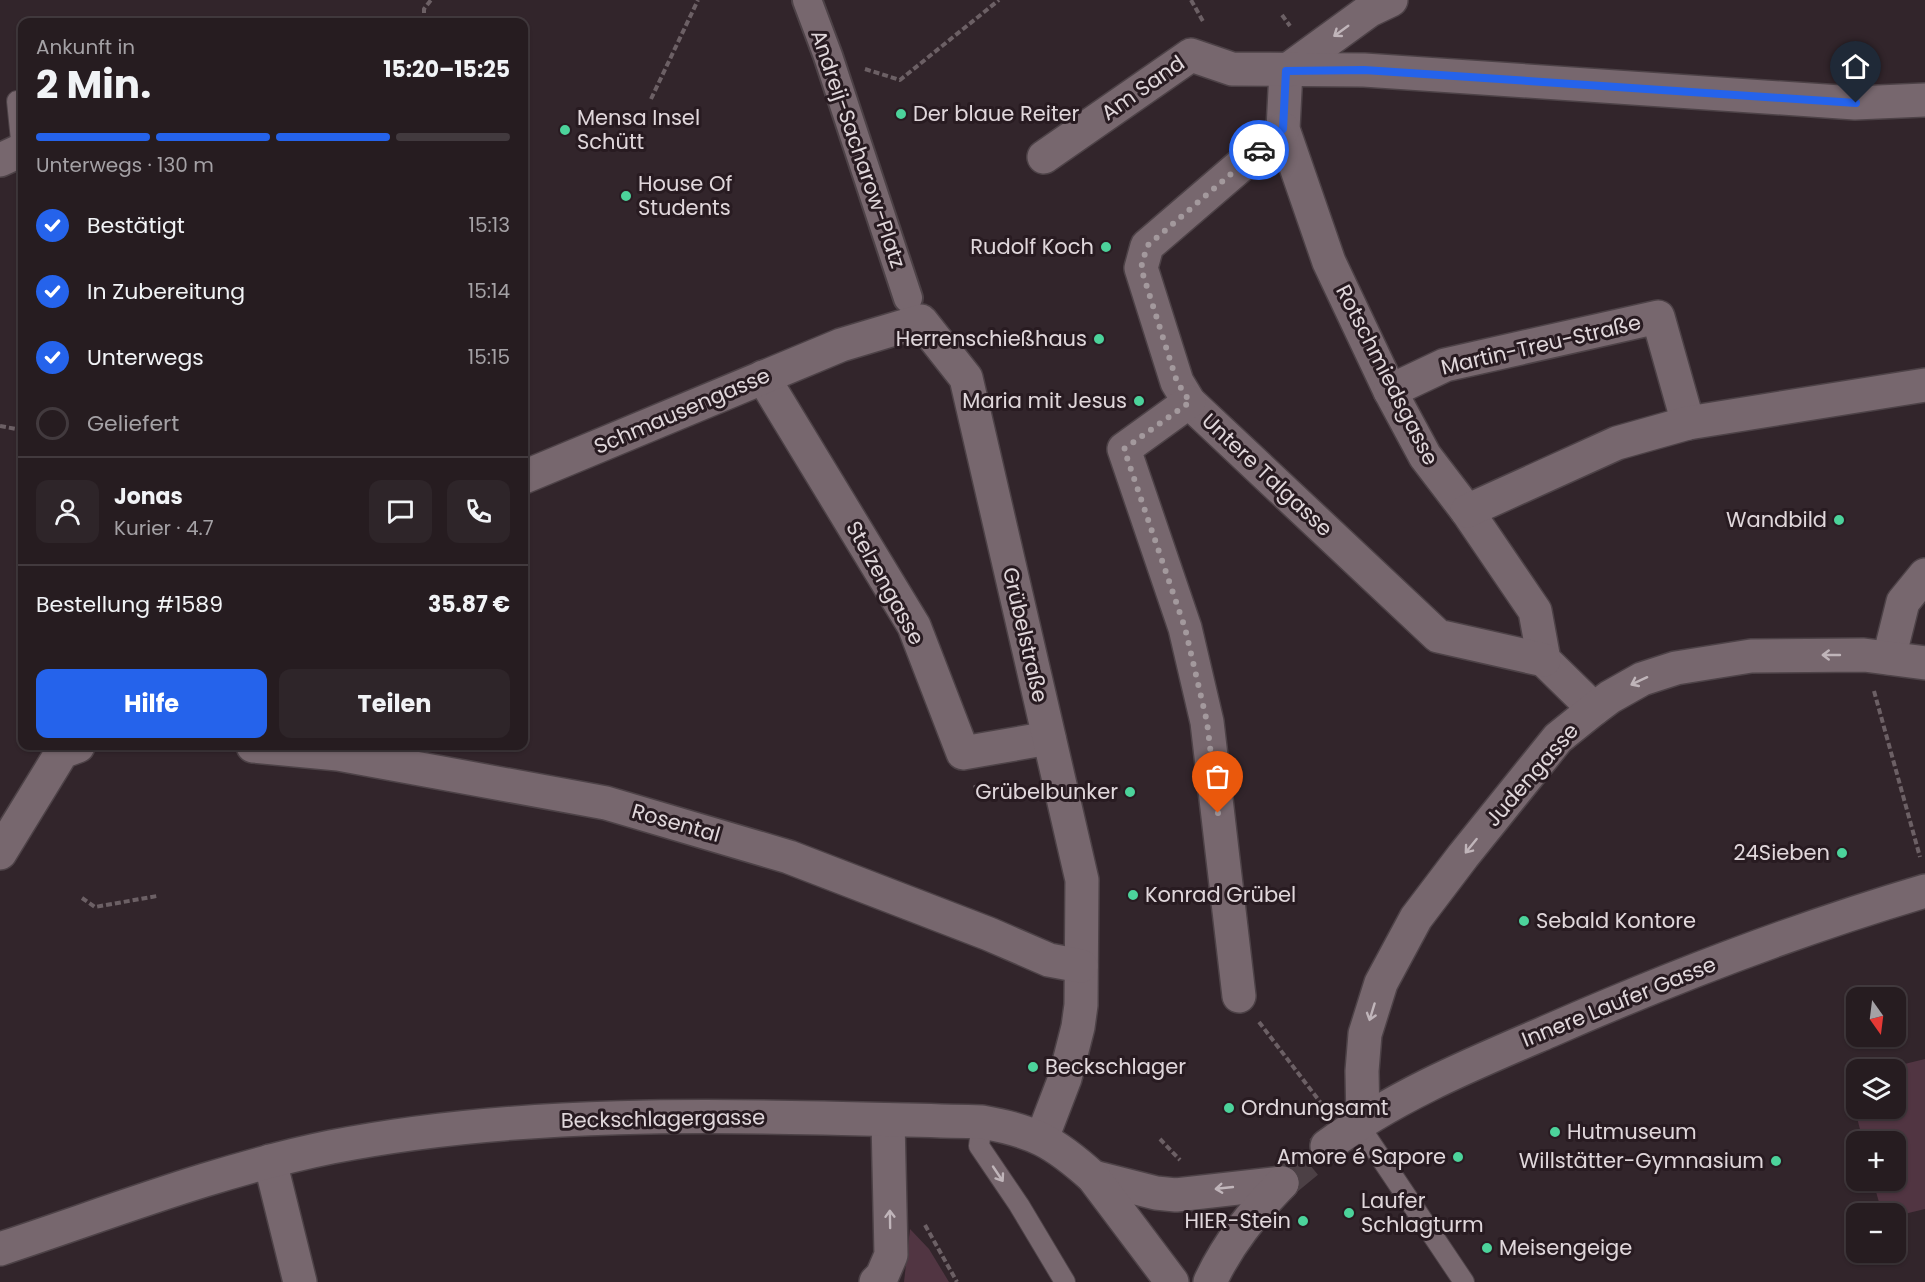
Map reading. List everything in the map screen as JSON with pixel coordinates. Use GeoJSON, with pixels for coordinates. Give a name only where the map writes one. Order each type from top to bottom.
{"type":"FeatureCollection","features":[{"type":"Feature","properties":{"kind":"street","name":"Andreij-Sacharow-Platz"},"geometry":{"type":"LineString","coordinates":[[807,0],[914,310]]}},
{"type":"Feature","properties":{"kind":"street"},"geometry":{"type":"LineString","coordinates":[[1286,71],[1370,10],[1391,0]]}},
{"type":"Feature","properties":{"kind":"street","name":"Am Sand"},"geometry":{"type":"LineString","coordinates":[[1044,157],[1191,55],[1232,69],[1286,71]]}},
{"type":"Feature","properties":{"kind":"street"},"geometry":{"type":"LineString","coordinates":[[1286,71],[1364,70],[1856,103],[1925,100]]}},
{"type":"Feature","properties":{"kind":"street","name":"Rotschmiedsgasse"},"geometry":{"type":"LineString","coordinates":[[1286,71],[1283,129],[1329,262],[1390,392],[1425,456],[1467,511],[1535,611],[1544,660]]}},
{"type":"Feature","properties":{"kind":"street","name":"Untere Talgasse"},"geometry":{"type":"LineString","coordinates":[[1283,129],[1147,246],[1141,268],[1177,382],[1190,402],[1438,636],[1544,660]]}},
{"type":"Feature","properties":{"kind":"street"},"geometry":{"type":"LineString","coordinates":[[0,160],[18,152]]}},
{"type":"Feature","properties":{"kind":"street","name":"Schmausengasse"},"geometry":{"type":"LineString","coordinates":[[528,475],[841,345],[914,310]]}},
{"type":"Feature","properties":{"kind":"street","name":"Grübelstraße"},"geometry":{"type":"LineString","coordinates":[[914,310],[966,378],[1082,880],[1078,1027],[1065,1078],[1042,1138]]}},
{"type":"Feature","properties":{"kind":"street","name":"Martin-Treu-Straße"},"geometry":{"type":"LineString","coordinates":[[1390,392],[1445,365],[1658,317],[1688,423]]}},
{"type":"Feature","properties":{"kind":"street","name":"Stelzengasse"},"geometry":{"type":"LineString","coordinates":[[763,377],[914,626],[963,753],[1049,738]]}},
{"type":"Feature","properties":{"kind":"street"},"geometry":{"type":"LineString","coordinates":[[1467,511],[1617,443],[1688,423],[1925,385]]}},
{"type":"Feature","properties":{"kind":"street"},"geometry":{"type":"LineString","coordinates":[[1190,402],[1124,449],[1185,628],[1207,722],[1239,996]]}},
{"type":"Feature","properties":{"kind":"street"},"geometry":{"type":"LineString","coordinates":[[1877,657],[1903,602],[1925,575]]}},
{"type":"Feature","properties":{"kind":"street","name":"Judengasse"},"geometry":{"type":"LineString","coordinates":[[1348,1131],[1362,1071],[1365,1034],[1381,983],[1416,918],[1558,738],[1610,697],[1642,679],[1676,668],[1751,656],[1877,657],[1925,663]]}},
{"type":"Feature","properties":{"kind":"street"},"geometry":{"type":"LineString","coordinates":[[1544,660],[1594,709]]}},
{"type":"Feature","properties":{"kind":"street"},"geometry":{"type":"LineString","coordinates":[[0,854],[62,752],[67,750]]}},
{"type":"Feature","properties":{"kind":"street","name":"Rosental"},"geometry":{"type":"LineString","coordinates":[[296,750],[338,754],[606,803],[789,856],[989,934],[1049,960],[1081,966]]}},
{"type":"Feature","properties":{"kind":"street","name":"Innere Laufer Gasse"},"geometry":{"type":"LineString","coordinates":[[1348,1131],[1471,1065],[1604,1007],[1923,878]]}},
{"type":"Feature","properties":{"kind":"street","name":"Beckschlagergasse"},"geometry":{"type":"LineString","coordinates":[[0,1249],[223,1174],[270,1161],[386,1137],[490,1124],[652,1116],[982,1122],[1024,1131],[1042,1138],[1093,1177]]}},
{"type":"Feature","properties":{"kind":"street"},"geometry":{"type":"LineString","coordinates":[[876,1282],[882,1276],[891,1255],[888,1120]]}},
{"type":"Feature","properties":{"kind":"street"},"geometry":{"type":"LineString","coordinates":[[270,1161],[300,1282]]}},
{"type":"Feature","properties":{"kind":"street"},"geometry":{"type":"LineString","coordinates":[[1093,1177],[1156,1193],[1176,1195],[1282,1183],[1254,1212],[1230,1244],[1210,1282]]}},
{"type":"Feature","properties":{"kind":"street"},"geometry":{"type":"LineString","coordinates":[[1093,1177],[1172,1282]]}},
{"type":"Feature","properties":{"kind":"lane"},"geometry":{"type":"LineString","coordinates":[[17,101],[18,111]]}},
{"type":"Feature","properties":{"kind":"lane"},"geometry":{"type":"LineString","coordinates":[[982,1122],[979,1146],[1019,1205],[1065,1282]]}},
{"type":"Feature","properties":{"kind":"lane"},"geometry":{"type":"LineString","coordinates":[[1348,1131],[1464,1282]]}},
{"type":"Feature","properties":{"kind":"path"},"geometry":{"type":"LineString","coordinates":[[424,18],[424,9],[431,0]]}},
{"type":"Feature","properties":{"kind":"path"},"geometry":{"type":"LineString","coordinates":[[651,99],[698,0]]}},
{"type":"Feature","properties":{"kind":"path"},"geometry":{"type":"LineString","coordinates":[[828,56],[900,80],[999,0]]}},
{"type":"Feature","properties":{"kind":"path"},"geometry":{"type":"LineString","coordinates":[[0,426],[18,429]]}},
{"type":"Feature","properties":{"kind":"path"},"geometry":{"type":"LineString","coordinates":[[1877,657],[1923,878]]}},
{"type":"Feature","properties":{"kind":"path"},"geometry":{"type":"LineString","coordinates":[[82,898],[95,907],[157,896]]}},
{"type":"Feature","properties":{"kind":"path"},"geometry":{"type":"LineString","coordinates":[[1239,996],[1348,1131]]}},
{"type":"Feature","properties":{"kind":"path"},"geometry":{"type":"LineString","coordinates":[[890,1204],[915,1206],[957,1282]]}},
{"type":"Feature","properties":{"kind":"shaded area"},"geometry":{"type":"Polygon","coordinates":[[[1925,1059],[1925,1209],[1906,1214],[1906,1203],[1879,1203],[1876,1191],[1906,1191],[1906,1131],[1860,1131],[1857,1119],[1906,1119],[1906,1064],[1925,1059]]]}},
{"type":"Feature","properties":{"kind":"shaded area"},"geometry":{"type":"Polygon","coordinates":[[[910,1229],[929,1249],[949,1282],[904,1282],[910,1229]]]}},
{"type":"Feature","properties":{"kind":"tunnel"},"geometry":{"type":"LineString","coordinates":[[1282,1183],[1327,1146]]}},
{"type":"Feature","properties":{"kind":"way so far"},"geometry":{"type":"LineString","coordinates":[[1218,813],[1207,722],[1185,628],[1124,449],[1190,402],[1177,382],[1141,268],[1147,246],[1259,150]]}},
{"type":"Feature","properties":{"kind":"place","name":"Der blaue Reiter"},"geometry":{"type":"Point","coordinates":[901,114]}},
{"type":"Feature","properties":{"kind":"place","name":"Mensa Insel Schütt"},"geometry":{"type":"Point","coordinates":[565,130]}},
{"type":"Feature","properties":{"kind":"place","name":"House Of Students"},"geometry":{"type":"Point","coordinates":[626,196]}},
{"type":"Feature","properties":{"kind":"place","name":"Rudolf Koch"},"geometry":{"type":"Point","coordinates":[1106,247]}},
{"type":"Feature","properties":{"kind":"place","name":"Herrenschießhaus"},"geometry":{"type":"Point","coordinates":[1099,339]}},
{"type":"Feature","properties":{"kind":"place","name":"Maria mit Jesus"},"geometry":{"type":"Point","coordinates":[1139,401]}},
{"type":"Feature","properties":{"kind":"place","name":"Wandbild"},"geometry":{"type":"Point","coordinates":[1839,520]}},
{"type":"Feature","properties":{"kind":"place","name":"Grübelbunker"},"geometry":{"type":"Point","coordinates":[1130,792]}},
{"type":"Feature","properties":{"kind":"place","name":"24Sieben"},"geometry":{"type":"Point","coordinates":[1842,853]}},
{"type":"Feature","properties":{"kind":"place","name":"Konrad Grübel"},"geometry":{"type":"Point","coordinates":[1133,895]}},
{"type":"Feature","properties":{"kind":"place","name":"Sebald Kontore"},"geometry":{"type":"Point","coordinates":[1524,921]}},
{"type":"Feature","properties":{"kind":"place","name":"Beckschlager"},"geometry":{"type":"Point","coordinates":[1033,1067]}},
{"type":"Feature","properties":{"kind":"place","name":"Ordnungsamt"},"geometry":{"type":"Point","coordinates":[1229,1108]}},
{"type":"Feature","properties":{"kind":"place","name":"Hutmuseum"},"geometry":{"type":"Point","coordinates":[1555,1132]}},
{"type":"Feature","properties":{"kind":"place","name":"Amore é Sapore"},"geometry":{"type":"Point","coordinates":[1458,1157]}},
{"type":"Feature","properties":{"kind":"place","name":"Willstätter-Gymnasium"},"geometry":{"type":"Point","coordinates":[1776,1161]}},
{"type":"Feature","properties":{"kind":"place","name":"Laufer Schlagturm"},"geometry":{"type":"Point","coordinates":[1349,1213]}},
{"type":"Feature","properties":{"kind":"place","name":"HIER-Stein"},"geometry":{"type":"Point","coordinates":[1303,1221]}},
{"type":"Feature","properties":{"kind":"place","name":"Meisengeige"},"geometry":{"type":"Point","coordinates":[1487,1248]}},
{"type":"Feature","properties":{"kind":"route"},"geometry":{"type":"LineString","coordinates":[[1259,150],[1283,129],[1286,71],[1364,70],[1856,103]]}}]}
